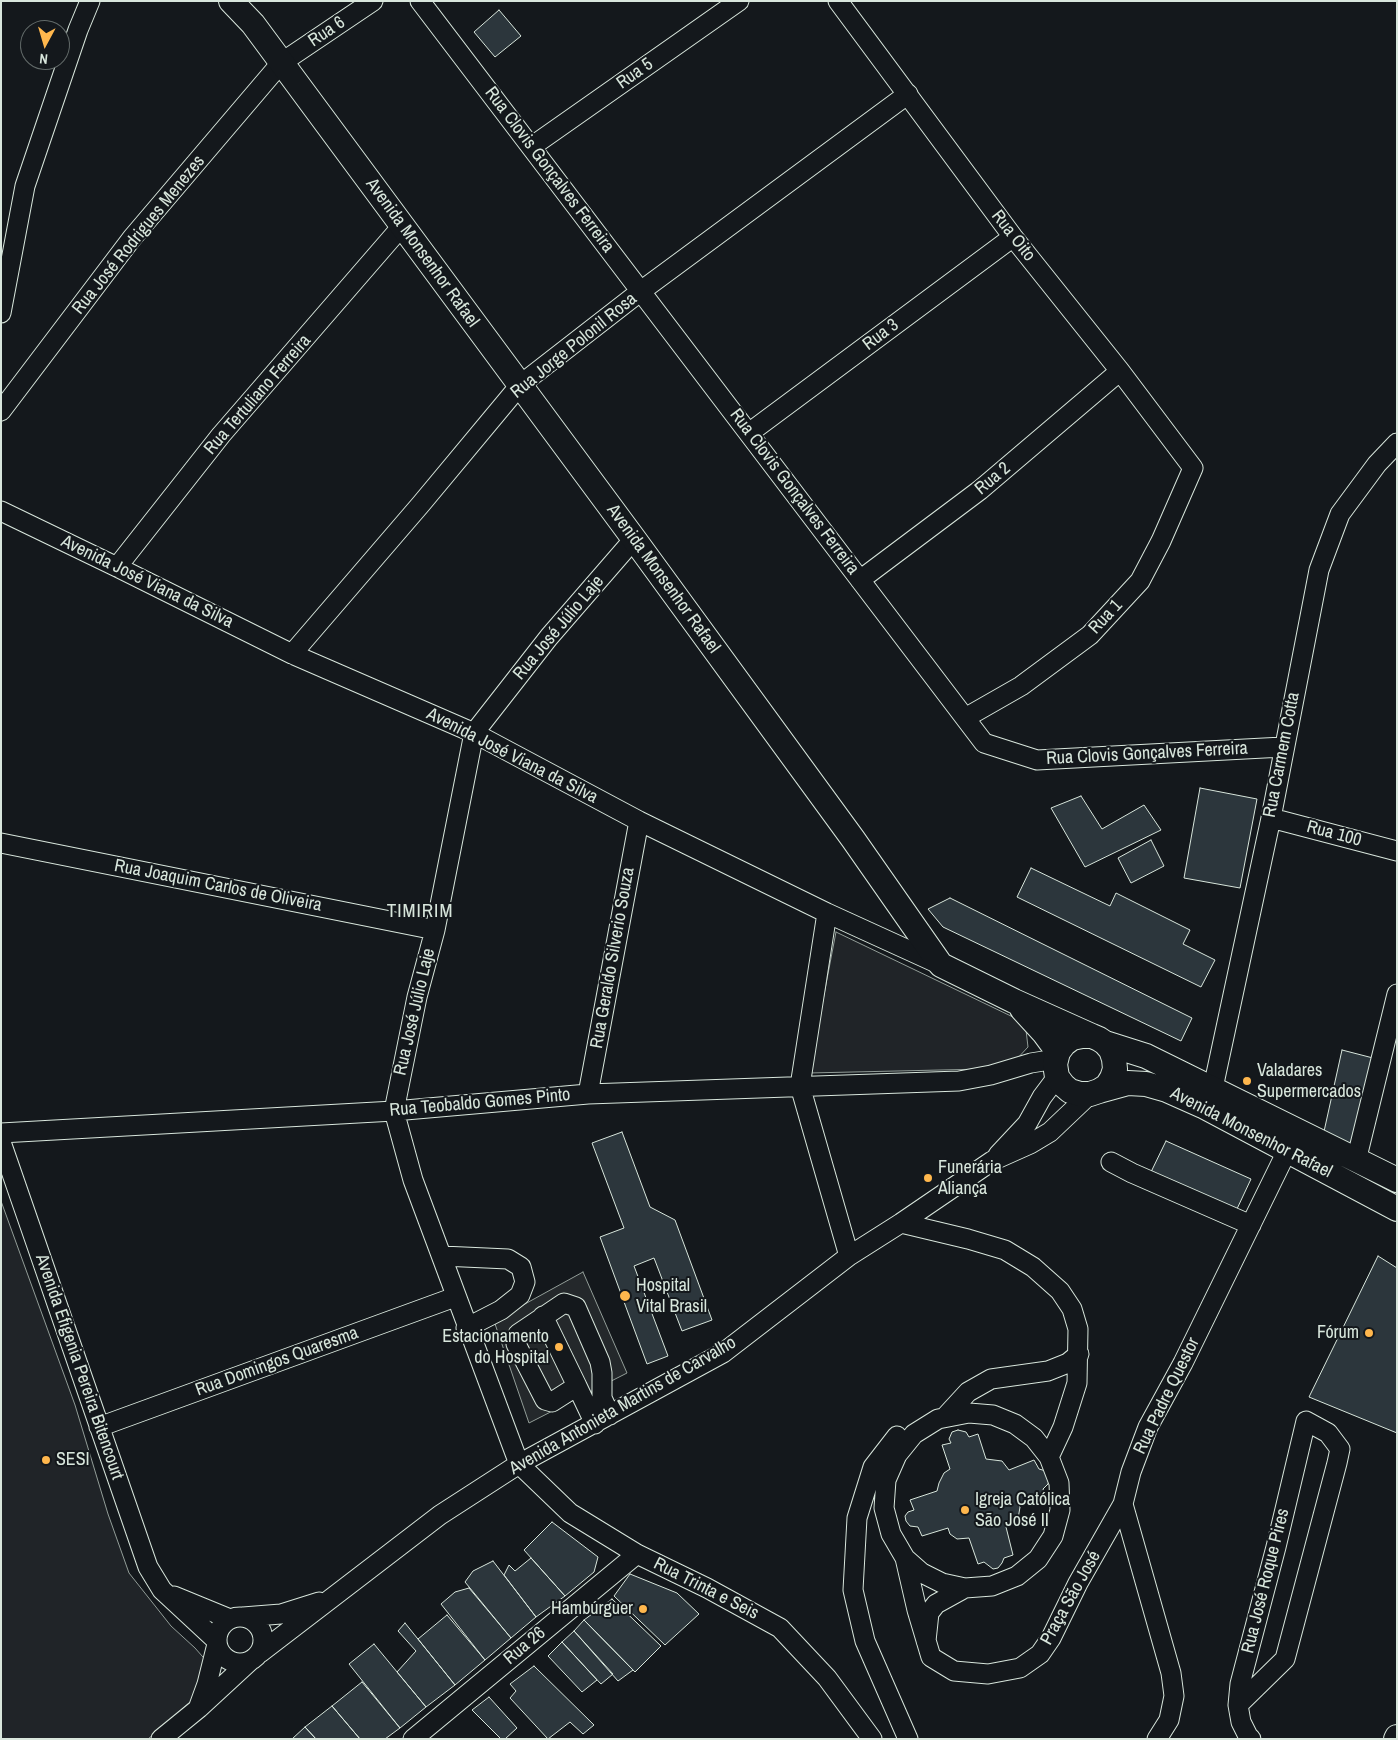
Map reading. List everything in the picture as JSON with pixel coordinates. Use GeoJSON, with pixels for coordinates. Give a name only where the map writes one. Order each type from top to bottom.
{"type":"FeatureCollection","features":[{"type":"Feature","properties":{"kind":"main road"},"geometry":{"type":"LineString","coordinates":[[231,1],[253,24]]}},
{"type":"Feature","properties":{"kind":"main road"},"geometry":{"type":"LineString","coordinates":[[244,1],[253,24]]}},
{"type":"Feature","properties":{"kind":"main road","name":"Avenida Monsenhor Rafael"},"geometry":{"type":"LineString","coordinates":[[253,24],[854,839],[941,965],[1098,1040],[1146,1056],[1397,1180]]}},
{"type":"Feature","properties":{"kind":"main road"},"geometry":{"type":"LineString","coordinates":[[1014,1001],[1034,1020],[1057,1062],[1063,1085],[1070,1091],[1080,1094],[1094,1093],[1107,1086],[1112,1078],[1114,1069],[1114,1059],[1111,1050],[1098,1040],[1082,1036],[1072,1038],[1064,1044],[1057,1062]]}},
{"type":"Feature","properties":{"kind":"main road","name":"Avenida Monsenhor Rafael"},"geometry":{"type":"LineString","coordinates":[[1094,1093],[1128,1083],[1146,1084],[1167,1090],[1204,1106],[1397,1209]]}},
{"type":"Feature","properties":{"kind":"street"},"geometry":{"type":"LineString","coordinates":[[1,313],[25,186],[78,30],[90,1]]}},
{"type":"Feature","properties":{"kind":"street","name":"Rua 6"},"geometry":{"type":"LineString","coordinates":[[281,63],[374,1]]}},
{"type":"Feature","properties":{"kind":"street","name":"Rua Clovis Gonçalves Ferreira"},"geometry":{"type":"LineString","coordinates":[[420,1],[984,743],[1037,760],[1283,747]]}},
{"type":"Feature","properties":{"kind":"street","name":"Rua 5"},"geometry":{"type":"LineString","coordinates":[[531,147],[739,1]]}},
{"type":"Feature","properties":{"kind":"street","name":"Rua Oito"},"geometry":{"type":"LineString","coordinates":[[838,1],[1013,237],[1120,371],[1193,468]]}},
{"type":"Feature","properties":{"kind":"street","name":"Rua José Rodrigues Menezes"},"geometry":{"type":"LineString","coordinates":[[1,411],[132,238],[281,63]]}},
{"type":"Feature","properties":{"kind":"street","name":"Rua Jorge Polonil Rosa"},"geometry":{"type":"LineString","coordinates":[[292,654],[520,386],[641,291],[908,94]]}},
{"type":"Feature","properties":{"kind":"street","name":"Rua Tertuliano Ferreira"},"geometry":{"type":"LineString","coordinates":[[117,566],[221,435],[402,226]]}},
{"type":"Feature","properties":{"kind":"street","name":"Rua 3"},"geometry":{"type":"LineString","coordinates":[[749,433],[1013,237]]}},
{"type":"Feature","properties":{"kind":"street","name":"Rua 2"},"geometry":{"type":"LineString","coordinates":[[860,580],[980,490],[1120,371]]}},
{"type":"Feature","properties":{"kind":"street","name":"Rua Carmem Cotta"},"geometry":{"type":"LineString","coordinates":[[1213,1088],[1270,818],[1319,570],[1340,514],[1377,464],[1397,443]]}},
{"type":"Feature","properties":{"kind":"street","name":"Rua 1"},"geometry":{"type":"LineString","coordinates":[[965,718],[1021,686],[1090,635],[1140,581],[1161,541],[1193,468]]}},
{"type":"Feature","properties":{"kind":"street","name":"Avenida José Viana da Silva"},"geometry":{"type":"LineString","coordinates":[[1,511],[117,566],[292,654],[474,733],[638,821],[827,913],[941,965]]}},
{"type":"Feature","properties":{"kind":"street","name":"Rua José Júlio Laje"},"geometry":{"type":"LineString","coordinates":[[518,1464],[466,1328],[442,1256],[413,1180],[394,1111],[417,997],[434,930],[474,733],[549,637],[634,539]]}},
{"type":"Feature","properties":{"kind":"street","name":"Rua 100"},"geometry":{"type":"LineString","coordinates":[[1270,818],[1397,851]]}},
{"type":"Feature","properties":{"kind":"street","name":"Rua Geraldo Silverio Souza"},"geometry":{"type":"LineString","coordinates":[[588,1094],[638,821]]}},
{"type":"Feature","properties":{"kind":"street","name":"Rua Joaquim Carlos de Oliveira"},"geometry":{"type":"LineString","coordinates":[[1,843],[434,930]]}},
{"type":"Feature","properties":{"kind":"street"},"geometry":{"type":"LineString","coordinates":[[827,913],[800,1086],[849,1256]]}},
{"type":"Feature","properties":{"kind":"street"},"geometry":{"type":"LineString","coordinates":[[1356,1161],[1397,994]]}},
{"type":"Feature","properties":{"kind":"street"},"geometry":{"type":"LineString","coordinates":[[992,1162],[1026,1124],[1042,1096],[1057,1062]]}},
{"type":"Feature","properties":{"kind":"street","name":"Rua Teobaldo Gomes Pinto"},"geometry":{"type":"LineString","coordinates":[[1,1133],[394,1111],[588,1094],[959,1081],[1030,1063],[1057,1062]]}},
{"type":"Feature","properties":{"kind":"street","name":"Avenida Antonieta Martins de Carvalho"},"geometry":{"type":"LineString","coordinates":[[161,1739],[199,1708],[255,1657],[440,1515],[518,1464],[723,1353],[849,1256],[901,1224],[992,1162],[1050,1132],[1094,1093]]}},
{"type":"Feature","properties":{"kind":"street","name":"Avenida Efigenia Pereira Bitencourt"},"geometry":{"type":"LineString","coordinates":[[1,1142],[148,1567],[162,1590],[217,1642]]}},
{"type":"Feature","properties":{"kind":"street","name":"Rua Padre Questor"},"geometry":{"type":"LineString","coordinates":[[1157,1739],[1169,1720],[1174,1696],[1170,1673],[1123,1504],[1131,1472],[1148,1427],[1183,1363],[1287,1151]]}},
{"type":"Feature","properties":{"kind":"street"},"geometry":{"type":"LineString","coordinates":[[1111,1162],[1251,1225]]}},
{"type":"Feature","properties":{"kind":"street"},"geometry":{"type":"LineString","coordinates":[[901,1224],[968,1239],[1005,1250],[1033,1266],[1060,1291],[1072,1309],[1078,1329],[1077,1383],[1063,1427],[1049,1457]]}},
{"type":"Feature","properties":{"kind":"street"},"geometry":{"type":"LineString","coordinates":[[442,1256],[508,1259],[521,1267],[525,1282],[520,1295],[501,1310],[466,1328]]}},
{"type":"Feature","properties":{"kind":"street","name":"Rua Domingos Quaresma"},"geometry":{"type":"LineString","coordinates":[[100,1427],[455,1297]]}},
{"type":"Feature","properties":{"kind":"street"},"geometry":{"type":"LineString","coordinates":[[577,1386],[552,1402],[546,1400],[516,1344],[518,1334],[564,1303],[576,1308],[600,1362],[602,1373],[602,1420]]}},
{"type":"Feature","properties":{"kind":"street"},"geometry":{"type":"LineString","coordinates":[[543,1316],[577,1386],[602,1420]]}},
{"type":"Feature","properties":{"kind":"street","name":"Praça São José"},"geometry":{"type":"LineString","coordinates":[[908,1739],[865,1641],[853,1590],[857,1518],[873,1467],[900,1432],[941,1418],[968,1413],[992,1415],[1015,1424],[1034,1438],[1049,1457],[1058,1483],[1060,1510],[1053,1536],[1038,1559],[1017,1576],[992,1586],[965,1588],[942,1583],[922,1573],[905,1558],[890,1534],[884,1508],[886,1480],[896,1455],[914,1434],[941,1418],[968,1392],[991,1379],[1048,1371],[1068,1363],[1079,1354]]}},
{"type":"Feature","properties":{"kind":"street","name":"Rua José Roque Pires"},"geometry":{"type":"LineString","coordinates":[[1238,1705],[1285,1659],[1337,1463],[1340,1450],[1328,1433],[1306,1421],[1276,1547],[1240,1684],[1238,1705],[1241,1722],[1251,1739]]}},
{"type":"Feature","properties":{"kind":"street","name":"Rua Trinta e Seis"},"geometry":{"type":"LineString","coordinates":[[518,1464],[570,1513],[637,1554],[707,1588],[780,1628],[826,1678],[872,1739]]}},
{"type":"Feature","properties":{"kind":"street","name":"Praça São José"},"geometry":{"type":"LineString","coordinates":[[905,1558],[931,1657],[954,1671],[988,1674],[1020,1668],[1040,1654],[1051,1638],[1078,1583],[1123,1504]]}},
{"type":"Feature","properties":{"kind":"street","name":"Rua 26"},"geometry":{"type":"LineString","coordinates":[[413,1739],[637,1554]]}},
{"type":"Feature","properties":{"kind":"street","name":"Praça São José"},"geometry":{"type":"LineString","coordinates":[[926,1642],[929,1613],[936,1604],[965,1588]]}},
{"type":"Feature","properties":{"kind":"street"},"geometry":{"type":"LineString","coordinates":[[162,1590],[235,1618],[250,1619],[258,1625],[263,1634],[263,1643],[255,1657],[238,1663],[232,1662],[222,1655],[217,1642]]}},
{"type":"Feature","properties":{"kind":"street","name":"Avenida Antonieta Martins de Carvalho"},"geometry":{"type":"LineString","coordinates":[[235,1618],[281,1614],[330,1599]]}},
{"type":"Feature","properties":{"kind":"street"},"geometry":{"type":"LineString","coordinates":[[199,1708],[207,1684],[218,1632],[223,1624],[235,1618]]}},
{"type":"Feature","properties":{"kind":"shaded area"},"geometry":{"type":"Polygon","coordinates":[[[836,932],[1013,1017],[1026,1030],[1028,1047],[1015,1061],[984,1069],[809,1073],[836,932]]]}},
{"type":"Feature","properties":{"kind":"shaded area","name":"SESI"},"geometry":{"type":"Polygon","coordinates":[[[1,1201],[75,1405],[108,1514],[129,1573],[171,1626],[210,1665],[206,1688],[148,1739],[1,1739],[1,1201]]]}},
{"type":"Feature","properties":{"kind":"shaded area","name":"Estacionamento do Hospital"},"geometry":{"type":"Polygon","coordinates":[[[583,1272],[627,1373],[529,1423],[494,1321],[583,1272]]]}},
{"type":"Feature","properties":{"kind":"building"},"geometry":{"type":"Polygon","coordinates":[[[499,10],[521,36],[495,57],[474,32],[499,10]]]}},
{"type":"Feature","properties":{"kind":"building"},"geometry":{"type":"Polygon","coordinates":[[[1200,788],[1257,799],[1240,888],[1184,878],[1200,788]]]}},
{"type":"Feature","properties":{"kind":"building"},"geometry":{"type":"Polygon","coordinates":[[[1081,796],[1102,829],[1144,805],[1161,830],[1085,867],[1051,808],[1081,796]]]}},
{"type":"Feature","properties":{"kind":"building"},"geometry":{"type":"Polygon","coordinates":[[[1151,840],[1164,866],[1131,883],[1118,858],[1151,840]]]}},
{"type":"Feature","properties":{"kind":"building"},"geometry":{"type":"Polygon","coordinates":[[[1031,868],[1110,906],[1116,893],[1190,930],[1183,944],[1215,960],[1201,987],[1017,897],[1031,868]]]}},
{"type":"Feature","properties":{"kind":"building"},"geometry":{"type":"Polygon","coordinates":[[[950,898],[1192,1018],[1181,1041],[943,927],[928,909],[950,898]]]}},
{"type":"Feature","properties":{"kind":"building"},"geometry":{"type":"Polygon","coordinates":[[[1342,1050],[1373,1058],[1350,1146],[1323,1136],[1342,1050]]]}},
{"type":"Feature","properties":{"kind":"building"},"geometry":{"type":"Polygon","coordinates":[[[622,1132],[650,1207],[675,1220],[712,1320],[682,1331],[654,1258],[634,1266],[668,1356],[647,1364],[600,1237],[624,1228],[592,1143],[622,1132]]]}},
{"type":"Feature","properties":{"kind":"building"},"geometry":{"type":"Polygon","coordinates":[[[1166,1141],[1251,1179],[1236,1211],[1151,1172],[1166,1141]]]}},
{"type":"Feature","properties":{"kind":"building","name":"Fórum"},"geometry":{"type":"Polygon","coordinates":[[[1378,1256],[1397,1268],[1397,1433],[1309,1397],[1378,1256]]]}},
{"type":"Feature","properties":{"kind":"building"},"geometry":{"type":"Polygon","coordinates":[[[958,1430],[966,1432],[969,1437],[978,1434],[986,1459],[1002,1461],[1009,1470],[1034,1460],[1039,1469],[1046,1471],[1050,1477],[1048,1484],[1043,1489],[1045,1497],[1018,1504],[1020,1507],[1018,1519],[1006,1527],[1013,1555],[1004,1558],[998,1568],[993,1569],[984,1562],[978,1564],[969,1538],[957,1539],[950,1534],[948,1528],[922,1536],[918,1527],[910,1526],[906,1521],[905,1516],[908,1512],[914,1510],[910,1500],[937,1491],[944,1473],[950,1469],[942,1445],[951,1443],[949,1439],[952,1432],[958,1430]]]}},
{"type":"Feature","properties":{"kind":"building"},"geometry":{"type":"Polygon","coordinates":[[[552,1522],[598,1557],[594,1572],[565,1596],[524,1550],[552,1522]]]}},
{"type":"Feature","properties":{"kind":"building"},"geometry":{"type":"Polygon","coordinates":[[[531,1558],[565,1596],[536,1617],[504,1575],[509,1565],[515,1571],[531,1558]]]}},
{"type":"Feature","properties":{"kind":"building"},"geometry":{"type":"Polygon","coordinates":[[[493,1561],[536,1617],[511,1638],[465,1582],[473,1571],[493,1561]]]}},
{"type":"Feature","properties":{"kind":"building"},"geometry":{"type":"Polygon","coordinates":[[[630,1574],[677,1593],[699,1614],[665,1645],[614,1596],[630,1574]]]}},
{"type":"Feature","properties":{"kind":"building"},"geometry":{"type":"Polygon","coordinates":[[[469,1588],[511,1638],[485,1660],[441,1604],[455,1592],[469,1588]]]}},
{"type":"Feature","properties":{"kind":"building"},"geometry":{"type":"Polygon","coordinates":[[[612,1599],[661,1646],[635,1672],[584,1620],[612,1599]]]}},
{"type":"Feature","properties":{"kind":"building"},"geometry":{"type":"Polygon","coordinates":[[[447,1615],[485,1660],[455,1685],[418,1639],[447,1615]]]}},
{"type":"Feature","properties":{"kind":"building"},"geometry":{"type":"Polygon","coordinates":[[[584,1620],[633,1670],[618,1681],[574,1631],[584,1620]]]}},
{"type":"Feature","properties":{"kind":"building"},"geometry":{"type":"Polygon","coordinates":[[[405,1623],[455,1685],[426,1707],[397,1672],[416,1651],[398,1631],[405,1623]]]}},
{"type":"Feature","properties":{"kind":"building"},"geometry":{"type":"Polygon","coordinates":[[[574,1631],[613,1674],[601,1684],[562,1642],[574,1631]]]}},
{"type":"Feature","properties":{"kind":"building"},"geometry":{"type":"Polygon","coordinates":[[[562,1642],[597,1680],[582,1692],[548,1656],[562,1642]]]}},
{"type":"Feature","properties":{"kind":"building"},"geometry":{"type":"Polygon","coordinates":[[[374,1644],[426,1707],[400,1728],[349,1664],[374,1644]]]}},
{"type":"Feature","properties":{"kind":"building"},"geometry":{"type":"Polygon","coordinates":[[[534,1666],[594,1725],[583,1734],[570,1722],[548,1739],[510,1698],[516,1691],[510,1684],[534,1666]]]}},
{"type":"Feature","properties":{"kind":"building"},"geometry":{"type":"Polygon","coordinates":[[[362,1682],[400,1728],[385,1739],[360,1739],[332,1706],[362,1682]]]}},
{"type":"Feature","properties":{"kind":"building"},"geometry":{"type":"Polygon","coordinates":[[[489,1697],[517,1728],[505,1739],[501,1739],[472,1710],[489,1697]]]}},
{"type":"Feature","properties":{"kind":"building"},"geometry":{"type":"Polygon","coordinates":[[[332,1706],[360,1739],[316,1739],[305,1727],[332,1706]]]}},
{"type":"Feature","properties":{"kind":"building"},"geometry":{"type":"Polygon","coordinates":[[[305,1727],[316,1739],[292,1739],[305,1727]]]}},
{"type":"Feature","properties":{"kind":"place","name":"Valadares Supermercados"},"geometry":{"type":"Point","coordinates":[1247,1081]}},
{"type":"Feature","properties":{"kind":"place","name":"Funerária Aliança"},"geometry":{"type":"Point","coordinates":[928,1178]}},
{"type":"Feature","properties":{"kind":"place","name":"Hospital Vital Brasil"},"geometry":{"type":"Point","coordinates":[625,1296]}},
{"type":"Feature","properties":{"kind":"place","name":"Fórum"},"geometry":{"type":"Point","coordinates":[1369,1333]}},
{"type":"Feature","properties":{"kind":"place","name":"Estacionamento do Hospital"},"geometry":{"type":"Point","coordinates":[559,1347]}},
{"type":"Feature","properties":{"kind":"place","name":"SESI"},"geometry":{"type":"Point","coordinates":[46,1460]}},
{"type":"Feature","properties":{"kind":"place","name":"Igreja Católica São José II"},"geometry":{"type":"Point","coordinates":[965,1510]}},
{"type":"Feature","properties":{"kind":"place","name":"Hambúrguer"},"geometry":{"type":"Point","coordinates":[643,1609]}},
{"type":"Feature","properties":{"kind":"district","name":"TIMIRIM"},"geometry":{"type":"Point","coordinates":[420,912]}}]}
